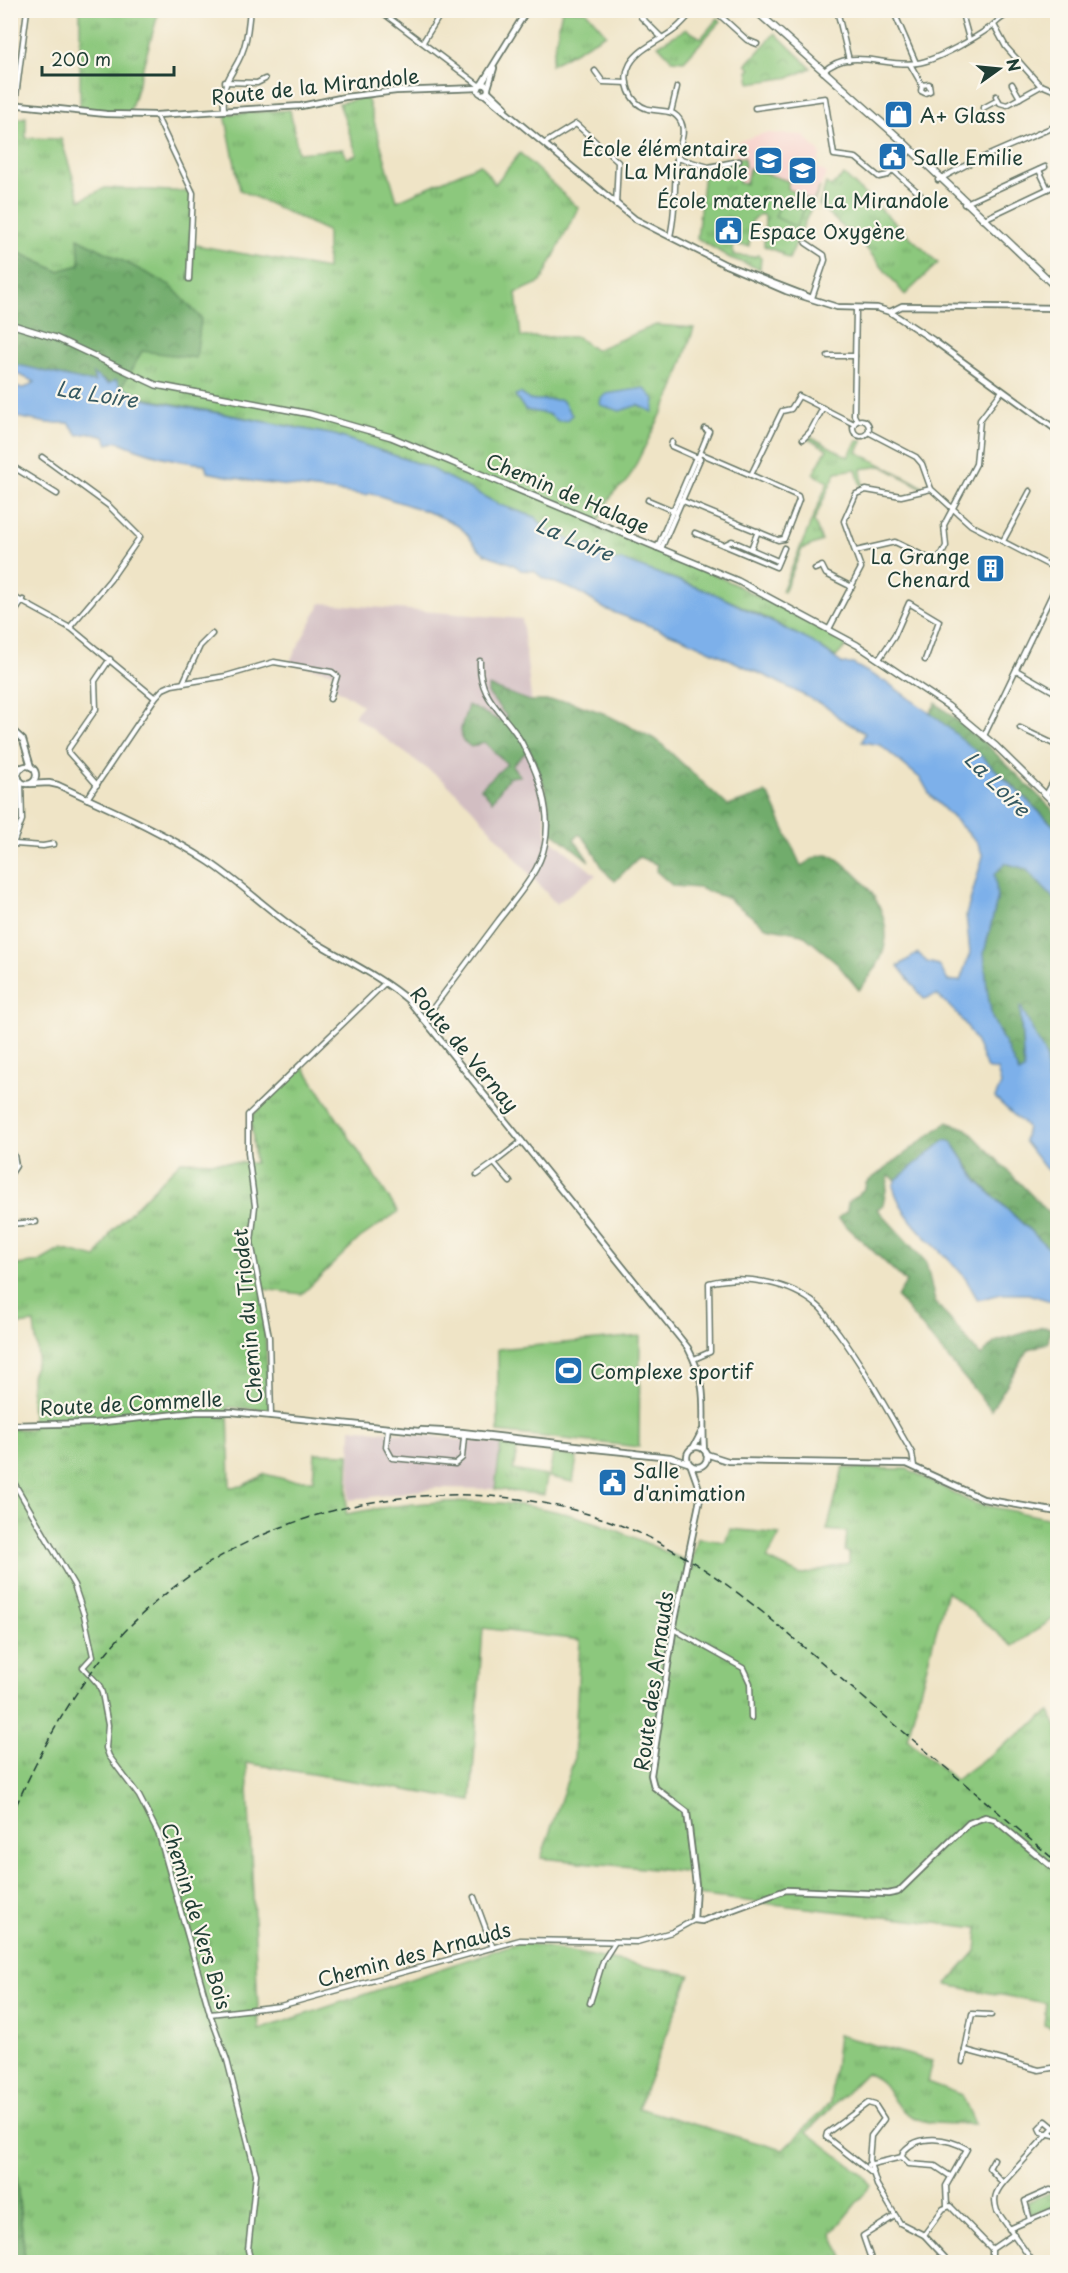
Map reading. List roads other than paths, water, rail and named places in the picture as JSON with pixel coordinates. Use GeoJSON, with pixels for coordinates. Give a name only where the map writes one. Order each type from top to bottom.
{"type":"FeatureCollection","features":[{"type":"Feature","properties":{"kind":"main road"},"geometry":{"type":"LineString","coordinates":[[757,10],[1058,290]]}},
{"type":"Feature","properties":{"kind":"main road","name":"Chemin de Halage"},"geometry":{"type":"LineString","coordinates":[[10,324],[56,338],[156,385],[310,414],[375,431],[447,458],[738,582],[828,629],[879,659],[948,706],[984,736],[1058,807]]}},
{"type":"Feature","properties":{"kind":"street"},"geometry":{"type":"LineString","coordinates":[[13,104],[27,10]]}},
{"type":"Feature","properties":{"kind":"street"},"geometry":{"type":"LineString","coordinates":[[224,110],[225,82],[247,38],[250,10]]}},
{"type":"Feature","properties":{"kind":"street"},"geometry":{"type":"LineString","coordinates":[[379,10],[487,91],[508,112],[635,219],[726,265],[812,298],[837,307],[877,308],[890,312],[1058,431]]}},
{"type":"Feature","properties":{"kind":"street"},"geometry":{"type":"LineString","coordinates":[[423,42],[443,10]]}},
{"type":"Feature","properties":{"kind":"street"},"geometry":{"type":"LineString","coordinates":[[487,91],[480,93],[480,86],[527,10]]}},
{"type":"Feature","properties":{"kind":"street"},"geometry":{"type":"LineString","coordinates":[[639,10],[642,17],[662,38]]}},
{"type":"Feature","properties":{"kind":"street"},"geometry":{"type":"LineString","coordinates":[[670,236],[677,158],[683,129],[678,117],[670,112],[649,109],[639,104],[627,83],[626,74],[634,58],[675,29],[694,10]]}},
{"type":"Feature","properties":{"kind":"street"},"geometry":{"type":"LineString","coordinates":[[714,10],[747,40],[757,44]]}},
{"type":"Feature","properties":{"kind":"street"},"geometry":{"type":"LineString","coordinates":[[837,10],[849,60]]}},
{"type":"Feature","properties":{"kind":"street"},"geometry":{"type":"LineString","coordinates":[[893,10],[916,64]]}},
{"type":"Feature","properties":{"kind":"street"},"geometry":{"type":"LineString","coordinates":[[961,10],[969,39]]}},
{"type":"Feature","properties":{"kind":"street"},"geometry":{"type":"LineString","coordinates":[[823,71],[841,60],[916,64],[969,39],[994,25],[999,17],[1015,10]]}},
{"type":"Feature","properties":{"kind":"street"},"geometry":{"type":"LineString","coordinates":[[994,25],[1006,47],[1041,86],[1058,92]]}},
{"type":"Feature","properties":{"kind":"street"},"geometry":{"type":"LineString","coordinates":[[910,63],[922,85]]}},
{"type":"Feature","properties":{"kind":"street"},"geometry":{"type":"LineString","coordinates":[[487,91],[494,64]]}},
{"type":"Feature","properties":{"kind":"street"},"geometry":{"type":"LineString","coordinates":[[595,71],[603,82],[627,83]]}},
{"type":"Feature","properties":{"kind":"street"},"geometry":{"type":"LineString","coordinates":[[225,82],[257,83],[265,80]]}},
{"type":"Feature","properties":{"kind":"street"},"geometry":{"type":"LineString","coordinates":[[1012,84],[1020,98]]}},
{"type":"Feature","properties":{"kind":"street","name":"Route de la Mirandole"},"geometry":{"type":"LineString","coordinates":[[13,104],[117,115],[156,115],[301,106],[345,97],[396,91],[480,86]]}},
{"type":"Feature","properties":{"kind":"street"},"geometry":{"type":"LineString","coordinates":[[983,108],[997,98],[1007,105],[1041,86]]}},
{"type":"Feature","properties":{"kind":"street"},"geometry":{"type":"LineString","coordinates":[[670,112],[677,87]]}},
{"type":"Feature","properties":{"kind":"street"},"geometry":{"type":"LineString","coordinates":[[755,108],[825,98],[835,157],[856,158],[879,177],[886,176],[910,151]]}},
{"type":"Feature","properties":{"kind":"street"},"geometry":{"type":"LineString","coordinates":[[156,115],[194,193],[189,279]]}},
{"type":"Feature","properties":{"kind":"street"},"geometry":{"type":"LineString","coordinates":[[544,143],[576,124],[618,162],[616,205]]}},
{"type":"Feature","properties":{"kind":"street"},"geometry":{"type":"LineString","coordinates":[[940,179],[1058,125]]}},
{"type":"Feature","properties":{"kind":"street"},"geometry":{"type":"LineString","coordinates":[[677,158],[709,167],[740,161]]}},
{"type":"Feature","properties":{"kind":"street"},"geometry":{"type":"LineString","coordinates":[[965,203],[1045,167]]}},
{"type":"Feature","properties":{"kind":"street"},"geometry":{"type":"LineString","coordinates":[[893,170],[920,194]]}},
{"type":"Feature","properties":{"kind":"street"},"geometry":{"type":"LineString","coordinates":[[1039,170],[1048,189]]}},
{"type":"Feature","properties":{"kind":"street"},"geometry":{"type":"LineString","coordinates":[[983,219],[1058,184]]}},
{"type":"Feature","properties":{"kind":"street"},"geometry":{"type":"LineString","coordinates":[[806,243],[824,255],[825,260],[812,298]]}},
{"type":"Feature","properties":{"kind":"street"},"geometry":{"type":"LineString","coordinates":[[890,312],[902,306],[1058,308]]}},
{"type":"Feature","properties":{"kind":"street"},"geometry":{"type":"LineString","coordinates":[[856,309],[856,422],[854,432],[858,435],[868,432],[916,457],[922,464],[932,489],[953,508],[981,530],[1058,570]]}},
{"type":"Feature","properties":{"kind":"street"},"geometry":{"type":"LineString","coordinates":[[828,356],[855,356]]}},
{"type":"Feature","properties":{"kind":"street"},"geometry":{"type":"LineString","coordinates":[[856,551],[895,542],[926,558],[936,559],[946,546],[943,530],[976,464],[980,420],[1002,391]]}},
{"type":"Feature","properties":{"kind":"street"},"geometry":{"type":"LineString","coordinates":[[751,475],[782,411],[791,409],[799,396],[856,422],[867,422],[868,432]]}},
{"type":"Feature","properties":{"kind":"street"},"geometry":{"type":"LineString","coordinates":[[803,439],[810,432],[823,408]]}},
{"type":"Feature","properties":{"kind":"street"},"geometry":{"type":"LineString","coordinates":[[659,548],[709,430],[705,429]]}},
{"type":"Feature","properties":{"kind":"street"},"geometry":{"type":"LineString","coordinates":[[672,442],[670,446],[698,458]]}},
{"type":"Feature","properties":{"kind":"street"},"geometry":{"type":"LineString","coordinates":[[680,500],[778,540],[784,539],[799,500],[798,496],[700,453]]}},
{"type":"Feature","properties":{"kind":"street"},"geometry":{"type":"LineString","coordinates":[[42,457],[109,506],[140,537],[110,580],[70,627]]}},
{"type":"Feature","properties":{"kind":"street"},"geometry":{"type":"LineString","coordinates":[[10,465],[57,494]]}},
{"type":"Feature","properties":{"kind":"street"},"geometry":{"type":"LineString","coordinates":[[828,629],[861,568],[844,521],[858,492],[870,490],[901,496],[932,489]]}},
{"type":"Feature","properties":{"kind":"street"},"geometry":{"type":"LineString","coordinates":[[1003,541],[1030,491]]}},
{"type":"Feature","properties":{"kind":"street"},"geometry":{"type":"LineString","coordinates":[[648,500],[675,512]]}},
{"type":"Feature","properties":{"kind":"street"},"geometry":{"type":"LineString","coordinates":[[751,549],[758,531]]}},
{"type":"Feature","properties":{"kind":"street"},"geometry":{"type":"LineString","coordinates":[[695,532],[776,567],[784,548]]}},
{"type":"Feature","properties":{"kind":"street"},"geometry":{"type":"LineString","coordinates":[[724,545],[732,541],[778,561]]}},
{"type":"Feature","properties":{"kind":"street"},"geometry":{"type":"LineString","coordinates":[[815,569],[822,566],[826,573],[852,587]]}},
{"type":"Feature","properties":{"kind":"street"},"geometry":{"type":"LineString","coordinates":[[984,736],[1058,582]]}},
{"type":"Feature","properties":{"kind":"street"},"geometry":{"type":"LineString","coordinates":[[10,595],[70,627],[155,698]]}},
{"type":"Feature","properties":{"kind":"street"},"geometry":{"type":"LineString","coordinates":[[10,619],[23,600]]}},
{"type":"Feature","properties":{"kind":"street"},"geometry":{"type":"LineString","coordinates":[[879,659],[894,637],[909,603],[939,621],[925,660]]}},
{"type":"Feature","properties":{"kind":"street"},"geometry":{"type":"LineString","coordinates":[[183,683],[200,646],[212,634]]}},
{"type":"Feature","properties":{"kind":"street"},"geometry":{"type":"LineString","coordinates":[[97,785],[68,752],[96,709],[95,681],[110,659]]}},
{"type":"Feature","properties":{"kind":"street"},"geometry":{"type":"LineString","coordinates":[[424,1020],[533,872],[545,847],[547,810],[543,796],[528,754],[517,734],[486,696],[480,661]]}},
{"type":"Feature","properties":{"kind":"street"},"geometry":{"type":"LineString","coordinates":[[87,799],[163,689],[274,662],[332,672],[337,676],[330,699]]}},
{"type":"Feature","properties":{"kind":"street"},"geometry":{"type":"LineString","coordinates":[[1016,670],[1058,694]]}},
{"type":"Feature","properties":{"kind":"street"},"geometry":{"type":"LineString","coordinates":[[10,728],[23,740],[28,749],[31,767],[36,772],[36,778],[22,794]]}},
{"type":"Feature","properties":{"kind":"street"},"geometry":{"type":"LineString","coordinates":[[1020,728],[1058,746]]}},
{"type":"Feature","properties":{"kind":"street"},"geometry":{"type":"LineString","coordinates":[[10,852],[15,844],[22,820],[20,780],[28,749]]}},
{"type":"Feature","properties":{"kind":"street"},"geometry":{"type":"LineString","coordinates":[[10,766],[31,767]]}},
{"type":"Feature","properties":{"kind":"street"},"geometry":{"type":"LineString","coordinates":[[10,766],[20,780],[29,784]]}},
{"type":"Feature","properties":{"kind":"street","name":"Route de Vernay"},"geometry":{"type":"LineString","coordinates":[[36,772],[49,783],[87,799],[193,852],[335,956],[385,983],[409,1001],[678,1335],[694,1359],[705,1395],[702,1431],[705,1452],[702,1465]]}},
{"type":"Feature","properties":{"kind":"street"},"geometry":{"type":"LineString","coordinates":[[1046,795],[1058,773]]}},
{"type":"Feature","properties":{"kind":"street","name":"Route de Vernay"},"geometry":{"type":"LineString","coordinates":[[29,784],[49,783]]}},
{"type":"Feature","properties":{"kind":"street"},"geometry":{"type":"LineString","coordinates":[[15,844],[43,846],[54,844]]}},
{"type":"Feature","properties":{"kind":"street","name":"Chemin du Triodet"},"geometry":{"type":"LineString","coordinates":[[271,1416],[269,1337],[251,1242],[255,1206],[248,1153],[248,1115],[385,983]]}},
{"type":"Feature","properties":{"kind":"street"},"geometry":{"type":"LineString","coordinates":[[477,1175],[522,1141]]}},
{"type":"Feature","properties":{"kind":"street"},"geometry":{"type":"LineString","coordinates":[[11,1172],[16,1166],[14,1155]]}},
{"type":"Feature","properties":{"kind":"street"},"geometry":{"type":"LineString","coordinates":[[494,1163],[510,1182]]}},
{"type":"Feature","properties":{"kind":"street"},"geometry":{"type":"LineString","coordinates":[[10,1224],[36,1222]]}},
{"type":"Feature","properties":{"kind":"street"},"geometry":{"type":"LineString","coordinates":[[694,1359],[710,1352],[709,1283],[746,1279],[776,1285],[798,1294],[819,1306],[842,1338],[912,1453],[914,1466]]}},
{"type":"Feature","properties":{"kind":"street","name":"Route de Commelle"},"geometry":{"type":"LineString","coordinates":[[10,1425],[95,1423],[195,1412],[271,1416],[634,1453]]}},
{"type":"Feature","properties":{"kind":"street"},"geometry":{"type":"LineString","coordinates":[[388,1428],[386,1447],[392,1458],[455,1464],[462,1458],[464,1437]]}},
{"type":"Feature","properties":{"kind":"street","name":"Route de Commelle"},"geometry":{"type":"LineString","coordinates":[[396,1429],[462,1432],[670,1457],[690,1465],[702,1465]]}},
{"type":"Feature","properties":{"kind":"street","name":"Route de Vernay"},"geometry":{"type":"LineString","coordinates":[[693,1448],[702,1431]]}},
{"type":"Feature","properties":{"kind":"street"},"geometry":{"type":"LineString","coordinates":[[690,1465],[687,1453],[693,1448],[718,1460]]}},
{"type":"Feature","properties":{"kind":"street","name":"Route de Commelle"},"geometry":{"type":"LineString","coordinates":[[670,1457],[687,1453]]}},
{"type":"Feature","properties":{"kind":"street"},"geometry":{"type":"LineString","coordinates":[[702,1465],[718,1460],[789,1463],[886,1462],[914,1466],[960,1491],[983,1499],[1058,1512]]}},
{"type":"Feature","properties":{"kind":"street","name":"Route des Arnauds"},"geometry":{"type":"LineString","coordinates":[[690,1465],[699,1480]]}},
{"type":"Feature","properties":{"kind":"street","name":"Route des Arnauds"},"geometry":{"type":"LineString","coordinates":[[694,1920],[696,1885],[687,1812],[654,1787],[651,1775],[701,1494],[699,1480],[702,1465]]}},
{"type":"Feature","properties":{"kind":"street","name":"Chemin de Vers Bois"},"geometry":{"type":"LineString","coordinates":[[10,1476],[74,1585],[84,1615],[93,1656],[83,1667],[99,1685],[108,1725],[106,1748],[109,1756],[139,1796],[159,1835],[210,2014],[222,2048],[256,2174],[248,2250],[251,2262]]}},
{"type":"Feature","properties":{"kind":"street"},"geometry":{"type":"LineString","coordinates":[[675,1630],[742,1668],[750,1683],[751,1718]]}},
{"type":"Feature","properties":{"kind":"street"},"geometry":{"type":"LineString","coordinates":[[694,1920],[702,1921],[786,1890],[888,1894],[898,1892],[969,1823],[985,1816],[995,1820],[1058,1872]]}},
{"type":"Feature","properties":{"kind":"street"},"geometry":{"type":"LineString","coordinates":[[474,1898],[493,1948]]}},
{"type":"Feature","properties":{"kind":"street","name":"Chemin des Arnauds"},"geometry":{"type":"LineString","coordinates":[[210,2014],[280,2006],[529,1940],[637,1942],[654,1939],[694,1920]]}},
{"type":"Feature","properties":{"kind":"street"},"geometry":{"type":"LineString","coordinates":[[590,2003],[603,1961],[615,1942]]}},
{"type":"Feature","properties":{"kind":"street"},"geometry":{"type":"LineString","coordinates":[[963,2062],[972,2014],[991,2015]]}},
{"type":"Feature","properties":{"kind":"street"},"geometry":{"type":"LineString","coordinates":[[965,2050],[1040,2070],[1058,2067]]}},
{"type":"Feature","properties":{"kind":"street"},"geometry":{"type":"LineString","coordinates":[[873,2174],[827,2139],[826,2134],[868,2103],[874,2105],[884,2119],[871,2136],[870,2164],[873,2174],[895,2216],[904,2226],[924,2235],[949,2262]]}},
{"type":"Feature","properties":{"kind":"street"},"geometry":{"type":"LineString","coordinates":[[1046,2121],[1056,2129],[1041,2132],[1042,2123],[1046,2121]]}},
{"type":"Feature","properties":{"kind":"street"},"geometry":{"type":"LineString","coordinates":[[1049,2132],[1058,2136]]}},
{"type":"Feature","properties":{"kind":"street"},"geometry":{"type":"LineString","coordinates":[[1033,2262],[997,2211],[994,2201],[996,2191],[1049,2132]]}},
{"type":"Feature","properties":{"kind":"street"},"geometry":{"type":"LineString","coordinates":[[902,2157],[907,2147],[920,2140],[954,2142],[967,2149],[950,2176],[945,2194],[946,2206],[924,2235]]}},
{"type":"Feature","properties":{"kind":"street"},"geometry":{"type":"LineString","coordinates":[[863,2166],[902,2157]]}},
{"type":"Feature","properties":{"kind":"street"},"geometry":{"type":"LineString","coordinates":[[902,2157],[909,2164],[936,2166],[950,2176]]}},
{"type":"Feature","properties":{"kind":"street"},"geometry":{"type":"LineString","coordinates":[[994,2159],[988,2168],[1003,2183]]}},
{"type":"Feature","properties":{"kind":"street"},"geometry":{"type":"LineString","coordinates":[[1030,2220],[1025,2201],[1050,2190],[1055,2191],[1058,2196]]}},
{"type":"Feature","properties":{"kind":"street"},"geometry":{"type":"LineString","coordinates":[[946,2206],[950,2206],[992,2249],[992,2262]]}},
{"type":"Feature","properties":{"kind":"street"},"geometry":{"type":"LineString","coordinates":[[1009,2229],[1058,2208]]}},
{"type":"Feature","properties":{"kind":"street"},"geometry":{"type":"LineString","coordinates":[[872,2262],[863,2236],[895,2216]]}},
{"type":"Feature","properties":{"kind":"street"},"geometry":{"type":"LineString","coordinates":[[992,2249],[1014,2234]]}},
{"type":"Feature","properties":{"kind":"water","name":"La Loire"},"geometry":{"type":"Polygon","coordinates":[[[11,364],[95,382],[93,374],[108,384],[116,380],[121,387],[136,393],[143,399],[335,435],[428,467],[500,505],[535,517],[549,532],[603,552],[602,559],[624,561],[715,594],[812,642],[843,664],[853,664],[889,684],[938,719],[978,753],[1057,829],[1057,902],[1026,869],[1005,863],[995,874],[997,900],[984,953],[992,1018],[1019,1073],[1024,1071],[1020,1005],[1046,1057],[1047,1079],[1057,1094],[1057,1178],[1045,1168],[1024,1141],[1027,1127],[995,1098],[1001,1084],[997,1070],[987,1069],[978,1045],[956,1012],[937,995],[924,999],[898,966],[918,953],[927,962],[939,965],[948,981],[960,981],[970,953],[966,915],[983,856],[977,842],[930,795],[921,779],[880,745],[862,742],[865,733],[839,718],[829,708],[774,680],[685,639],[605,609],[579,592],[543,578],[534,571],[521,570],[484,553],[458,526],[448,520],[371,493],[366,495],[256,482],[207,472],[205,464],[160,456],[117,441],[108,444],[105,437],[90,433],[78,435],[69,423],[47,423],[11,416],[11,387],[25,388],[35,382],[11,371],[11,364]]]}},
{"type":"Feature","properties":{"kind":"water"},"geometry":{"type":"Polygon","coordinates":[[[644,388],[655,400],[653,412],[638,405],[620,411],[600,405],[601,398],[606,394],[644,388]]]}},
{"type":"Feature","properties":{"kind":"water"},"geometry":{"type":"Polygon","coordinates":[[[521,393],[529,400],[562,400],[572,415],[568,420],[558,421],[548,414],[525,410],[515,395],[521,393]]]}},
{"type":"Feature","properties":{"kind":"water"},"geometry":{"type":"Polygon","coordinates":[[[945,1140],[952,1142],[978,1182],[1057,1256],[1057,1303],[1028,1294],[1000,1294],[978,1300],[954,1264],[923,1234],[905,1212],[893,1186],[896,1180],[945,1140]]]}},
{"type":"Feature","properties":{"kind":"railway"},"geometry":{"type":"LineString","coordinates":[[10,1819],[47,1742],[76,1693],[130,1626],[183,1580],[243,1544],[308,1518],[376,1501],[446,1495],[516,1499],[585,1513],[650,1538],[681,1555],[724,1583],[766,1615],[1058,1863]]}},
{"type":"Feature","properties":{"kind":"place","name":"A+ Glass"},"geometry":{"type":"Point","coordinates":[899,115]}},
{"type":"Feature","properties":{"kind":"place","name":"Salle Emilie"},"geometry":{"type":"Point","coordinates":[892,157]}},
{"type":"Feature","properties":{"kind":"place","name":"École élémentaire La Mirandole"},"geometry":{"type":"Point","coordinates":[769,160]}},
{"type":"Feature","properties":{"kind":"place","name":"École maternelle La Mirandole"},"geometry":{"type":"Point","coordinates":[803,170]}},
{"type":"Feature","properties":{"kind":"place","name":"Espace Oxygène"},"geometry":{"type":"Point","coordinates":[728,231]}},
{"type":"Feature","properties":{"kind":"place","name":"La Grange Chenard"},"geometry":{"type":"Point","coordinates":[991,568]}},
{"type":"Feature","properties":{"kind":"place","name":"Complexe sportif"},"geometry":{"type":"Point","coordinates":[569,1371]}},
{"type":"Feature","properties":{"kind":"place","name":"Salle d'animation"},"geometry":{"type":"Point","coordinates":[612,1482]}}]}
